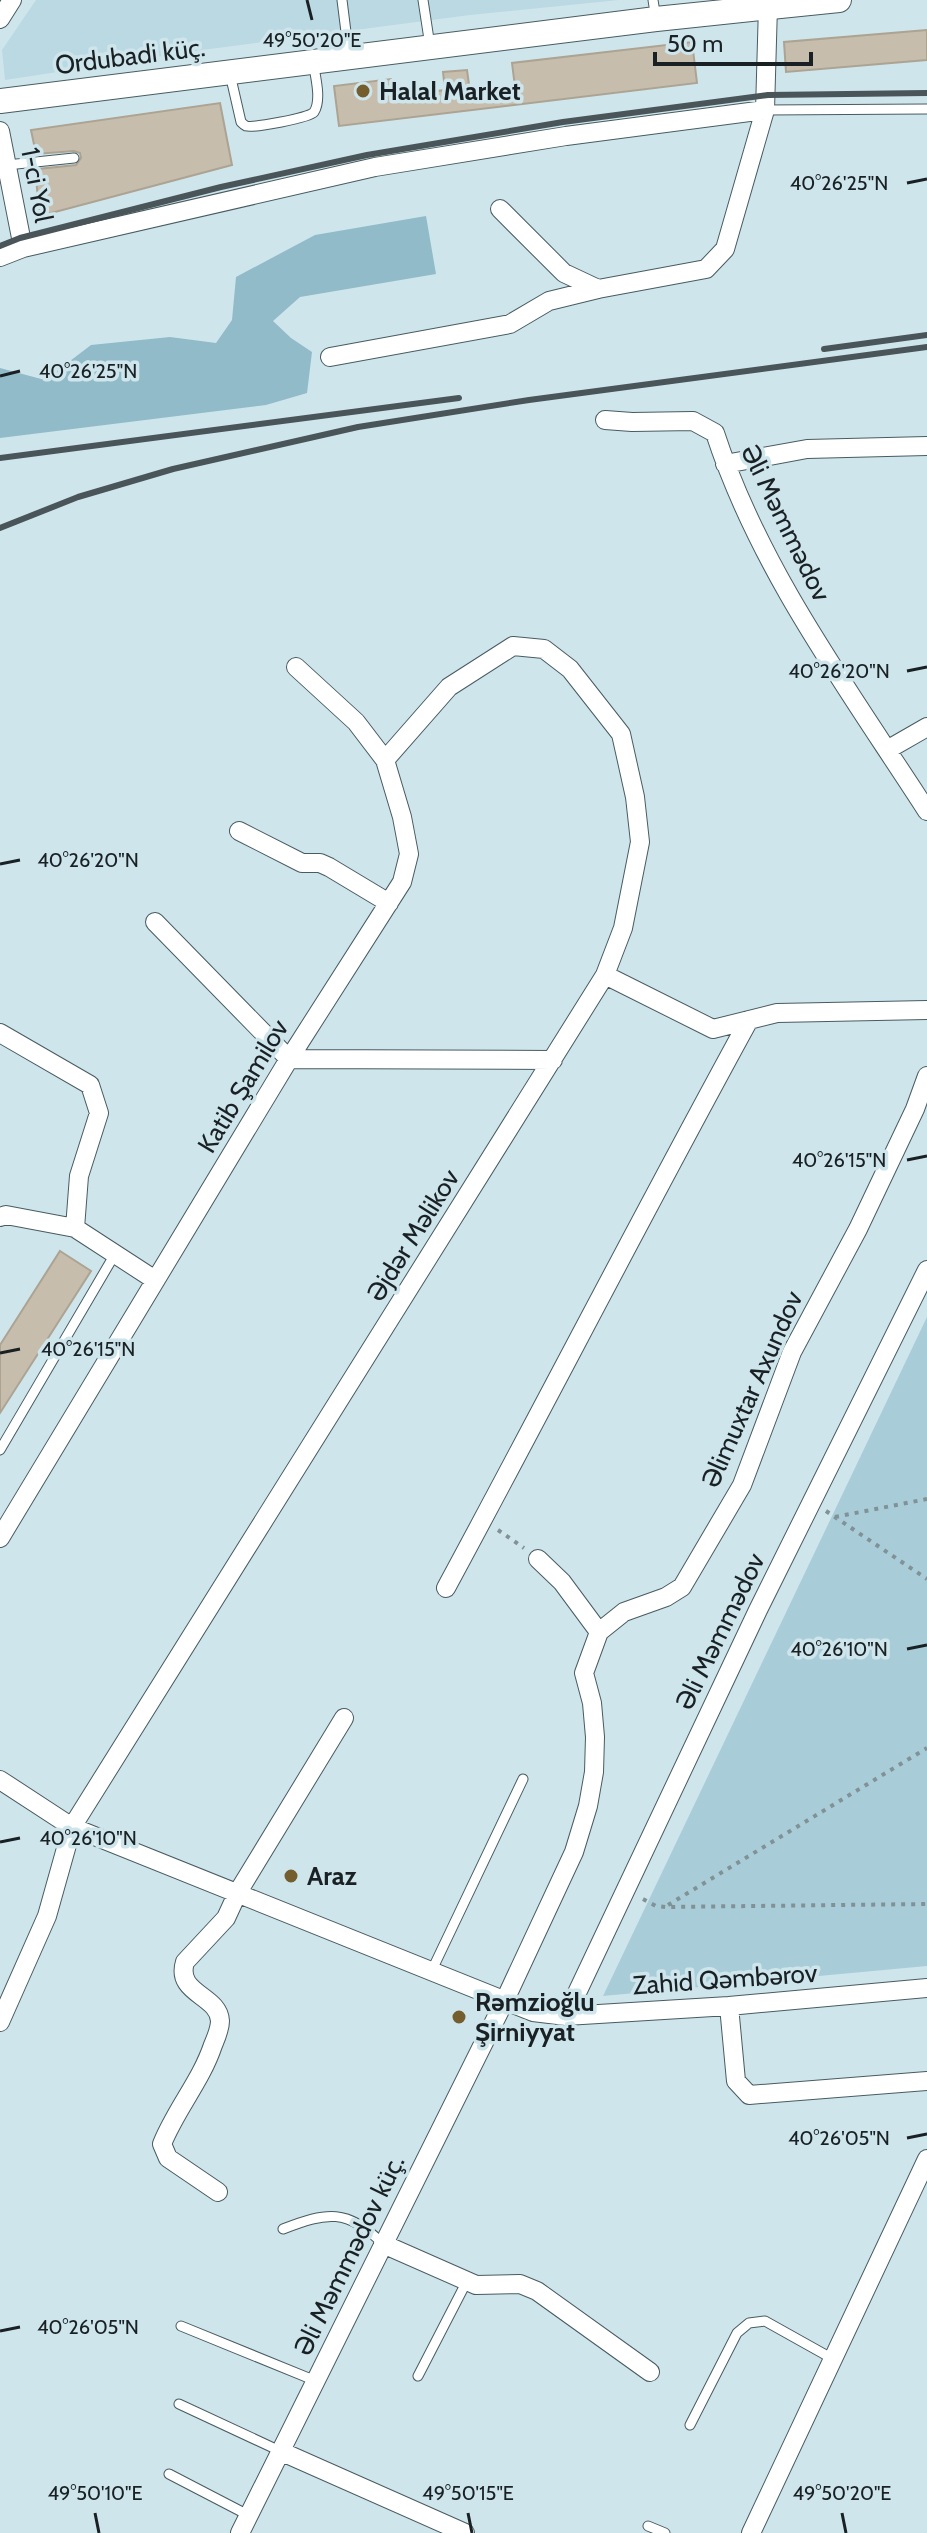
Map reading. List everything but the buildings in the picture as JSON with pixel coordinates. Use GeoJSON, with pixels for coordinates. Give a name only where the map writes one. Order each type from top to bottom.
{"type":"FeatureCollection","features":[{"type":"Feature","properties":{"kind":"main road","name":"Ordubadi küç."},"geometry":{"type":"LineString","coordinates":[[0,101],[430,46],[654,9],[768,6],[839,0]]}},
{"type":"Feature","properties":{"kind":"street"},"geometry":{"type":"LineString","coordinates":[[0,19],[12,0]]}},
{"type":"Feature","properties":{"kind":"street"},"geometry":{"type":"LineString","coordinates":[[330,357],[510,324],[549,301],[706,269],[725,249],[765,110],[768,6]]}},
{"type":"Feature","properties":{"kind":"street"},"geometry":{"type":"LineString","coordinates":[[0,257],[23,248],[375,167],[566,136],[765,110]]}},
{"type":"Feature","properties":{"kind":"street","name":"1-ci Yol"},"geometry":{"type":"LineString","coordinates":[[0,131],[23,248]]}},
{"type":"Feature","properties":{"kind":"street"},"geometry":{"type":"LineString","coordinates":[[500,209],[564,273],[598,289]]}},
{"type":"Feature","properties":{"kind":"street","name":"Əli Məmmədov"},"geometry":{"type":"LineString","coordinates":[[605,420],[693,421],[715,433],[725,464],[781,585],[927,811]]}},
{"type":"Feature","properties":{"kind":"street"},"geometry":{"type":"LineString","coordinates":[[725,464],[807,449],[927,446]]}},
{"type":"Feature","properties":{"kind":"street","name":"Əjdər Məlikov"},"geometry":{"type":"LineString","coordinates":[[2,2010],[47,1916],[72,1827],[553,1060],[605,975],[623,928],[640,842],[635,797],[621,734],[570,669],[544,649],[513,646],[449,687],[385,760]]}},
{"type":"Feature","properties":{"kind":"street","name":"Katib Şamilov"},"geometry":{"type":"LineString","coordinates":[[0,1538],[289,1059],[402,882],[409,854],[385,760],[356,722],[296,667]]}},
{"type":"Feature","properties":{"kind":"street"},"geometry":{"type":"LineString","coordinates":[[887,750],[927,727]]}},
{"type":"Feature","properties":{"kind":"street"},"geometry":{"type":"LineString","coordinates":[[239,831],[302,863],[320,863],[329,867],[389,903]]}},
{"type":"Feature","properties":{"kind":"street"},"geometry":{"type":"LineString","coordinates":[[155,922],[289,1059],[553,1060]]}},
{"type":"Feature","properties":{"kind":"street"},"geometry":{"type":"LineString","coordinates":[[605,975],[713,1029],[777,1013],[927,1010]]}},
{"type":"Feature","properties":{"kind":"street"},"geometry":{"type":"LineString","coordinates":[[446,1588],[749,1020]]}},
{"type":"Feature","properties":{"kind":"street"},"geometry":{"type":"LineString","coordinates":[[0,1033],[90,1085],[99,1113],[79,1176],[75,1228]]}},
{"type":"Feature","properties":{"kind":"street","name":"Əlimuxtar Axundov"},"geometry":{"type":"LineString","coordinates":[[599,1632],[624,1612],[666,1597],[682,1587],[742,1485],[792,1352],[858,1229],[915,1109],[927,1076]]}},
{"type":"Feature","properties":{"kind":"street"},"geometry":{"type":"LineString","coordinates":[[0,1217],[6,1215],[75,1228],[155,1280]]}},
{"type":"Feature","properties":{"kind":"street","name":"Əli Məmmədov"},"geometry":{"type":"LineString","coordinates":[[566,2016],[811,1501],[927,1270]]}},
{"type":"Feature","properties":{"kind":"street"},"geometry":{"type":"LineString","coordinates":[[505,2000],[574,1852],[588,1806],[594,1772],[592,1703],[584,1673],[599,1632],[562,1582],[538,1559]]}},
{"type":"Feature","properties":{"kind":"street"},"geometry":{"type":"LineString","coordinates":[[218,2192],[168,2158],[162,2144],[208,2061],[220,2026],[216,2010],[188,1985],[183,1968],[226,1918],[238,1892],[344,1718]]}},
{"type":"Feature","properties":{"kind":"street","name":"Zahid Qəmbərov"},"geometry":{"type":"LineString","coordinates":[[0,1780],[72,1827],[533,2012],[566,2016],[729,2006],[927,1988]]}},
{"type":"Feature","properties":{"kind":"street","name":"Əli Məmmədov küç."},"geometry":{"type":"LineString","coordinates":[[240,2533],[505,2000]]}},
{"type":"Feature","properties":{"kind":"street"},"geometry":{"type":"LineString","coordinates":[[729,2006],[736,2081],[749,2095],[927,2081]]}},
{"type":"Feature","properties":{"kind":"street"},"geometry":{"type":"LineString","coordinates":[[751,2533],[927,2159]]}},
{"type":"Feature","properties":{"kind":"street"},"geometry":{"type":"LineString","coordinates":[[383,2244],[467,2281],[484,2286],[520,2284],[537,2291],[597,2337],[650,2372]]}},
{"type":"Feature","properties":{"kind":"street"},"geometry":{"type":"LineString","coordinates":[[280,2451],[465,2533]]}},
{"type":"Feature","properties":{"kind":"lane"},"geometry":{"type":"LineString","coordinates":[[342,0],[349,56]]}},
{"type":"Feature","properties":{"kind":"lane"},"geometry":{"type":"LineString","coordinates":[[423,0],[430,46]]}},
{"type":"Feature","properties":{"kind":"lane"},"geometry":{"type":"LineString","coordinates":[[230,71],[241,122],[246,126],[256,125],[309,116],[316,110],[313,60]]}},
{"type":"Feature","properties":{"kind":"lane"},"geometry":{"type":"LineString","coordinates":[[765,110],[927,109]]}},
{"type":"Feature","properties":{"kind":"lane"},"geometry":{"type":"LineString","coordinates":[[7,165],[74,158]]}},
{"type":"Feature","properties":{"kind":"lane"},"geometry":{"type":"LineString","coordinates":[[0,1450],[115,1254]]}},
{"type":"Feature","properties":{"kind":"lane"},"geometry":{"type":"LineString","coordinates":[[432,1970],[523,1779]]}},
{"type":"Feature","properties":{"kind":"lane"},"geometry":{"type":"LineString","coordinates":[[283,2229],[331,2214],[367,2228],[383,2244]]}},
{"type":"Feature","properties":{"kind":"lane"},"geometry":{"type":"LineString","coordinates":[[418,2376],[467,2281]]}},
{"type":"Feature","properties":{"kind":"lane"},"geometry":{"type":"LineString","coordinates":[[690,2425],[737,2333],[749,2323],[765,2321],[833,2359]]}},
{"type":"Feature","properties":{"kind":"lane"},"geometry":{"type":"LineString","coordinates":[[181,2326],[316,2381]]}},
{"type":"Feature","properties":{"kind":"lane"},"geometry":{"type":"LineString","coordinates":[[179,2404],[280,2451]]}},
{"type":"Feature","properties":{"kind":"lane"},"geometry":{"type":"LineString","coordinates":[[169,2474],[248,2515]]}},
{"type":"Feature","properties":{"kind":"lane"},"geometry":{"type":"LineString","coordinates":[[648,2526],[665,2533]]}},
{"type":"Feature","properties":{"kind":"path"},"geometry":{"type":"LineString","coordinates":[[927,1499],[835,1517],[927,1579]]}},
{"type":"Feature","properties":{"kind":"path"},"geometry":{"type":"LineString","coordinates":[[483,1520],[538,1559]]}},
{"type":"Feature","properties":{"kind":"path"},"geometry":{"type":"LineString","coordinates":[[666,1907],[927,1748]]}},
{"type":"Feature","properties":{"kind":"path"},"geometry":{"type":"LineString","coordinates":[[627,1887],[656,1906],[666,1907],[927,1904]]}},
{"type":"Feature","properties":{"kind":"shaded area"},"geometry":{"type":"Polygon","coordinates":[[[36,0],[619,0],[470,15],[202,50],[5,80],[2,50],[36,0]]]}},
{"type":"Feature","properties":{"kind":"shaded area"},"geometry":{"type":"Polygon","coordinates":[[[426,216],[436,274],[300,297],[273,321],[312,352],[307,393],[266,405],[0,438],[0,368],[45,380],[91,345],[170,337],[216,343],[232,320],[236,277],[315,235],[426,216]]]}},
{"type":"Feature","properties":{"kind":"shaded area"},"geometry":{"type":"Polygon","coordinates":[[[927,1317],[927,1966],[603,1996],[927,1317]]]}},
{"type":"Feature","properties":{"kind":"railway"},"geometry":{"type":"LineString","coordinates":[[0,246],[20,238],[221,187],[367,155],[563,122],[768,95],[927,93]]}},
{"type":"Feature","properties":{"kind":"railway"},"geometry":{"type":"LineString","coordinates":[[824,349],[927,335]]}},
{"type":"Feature","properties":{"kind":"railway"},"geometry":{"type":"LineString","coordinates":[[0,528],[78,497],[173,469],[358,427],[529,400],[927,347]]}},
{"type":"Feature","properties":{"kind":"railway"},"geometry":{"type":"LineString","coordinates":[[0,458],[459,398]]}},
{"type":"Feature","properties":{"kind":"place","name":"Halal Market"},"geometry":{"type":"Point","coordinates":[363,91]}},
{"type":"Feature","properties":{"kind":"place","name":"Araz"},"geometry":{"type":"Point","coordinates":[291,1876]}},
{"type":"Feature","properties":{"kind":"place","name":"Rəmzioğlu Şirniyyat"},"geometry":{"type":"Point","coordinates":[459,2017]}}]}
